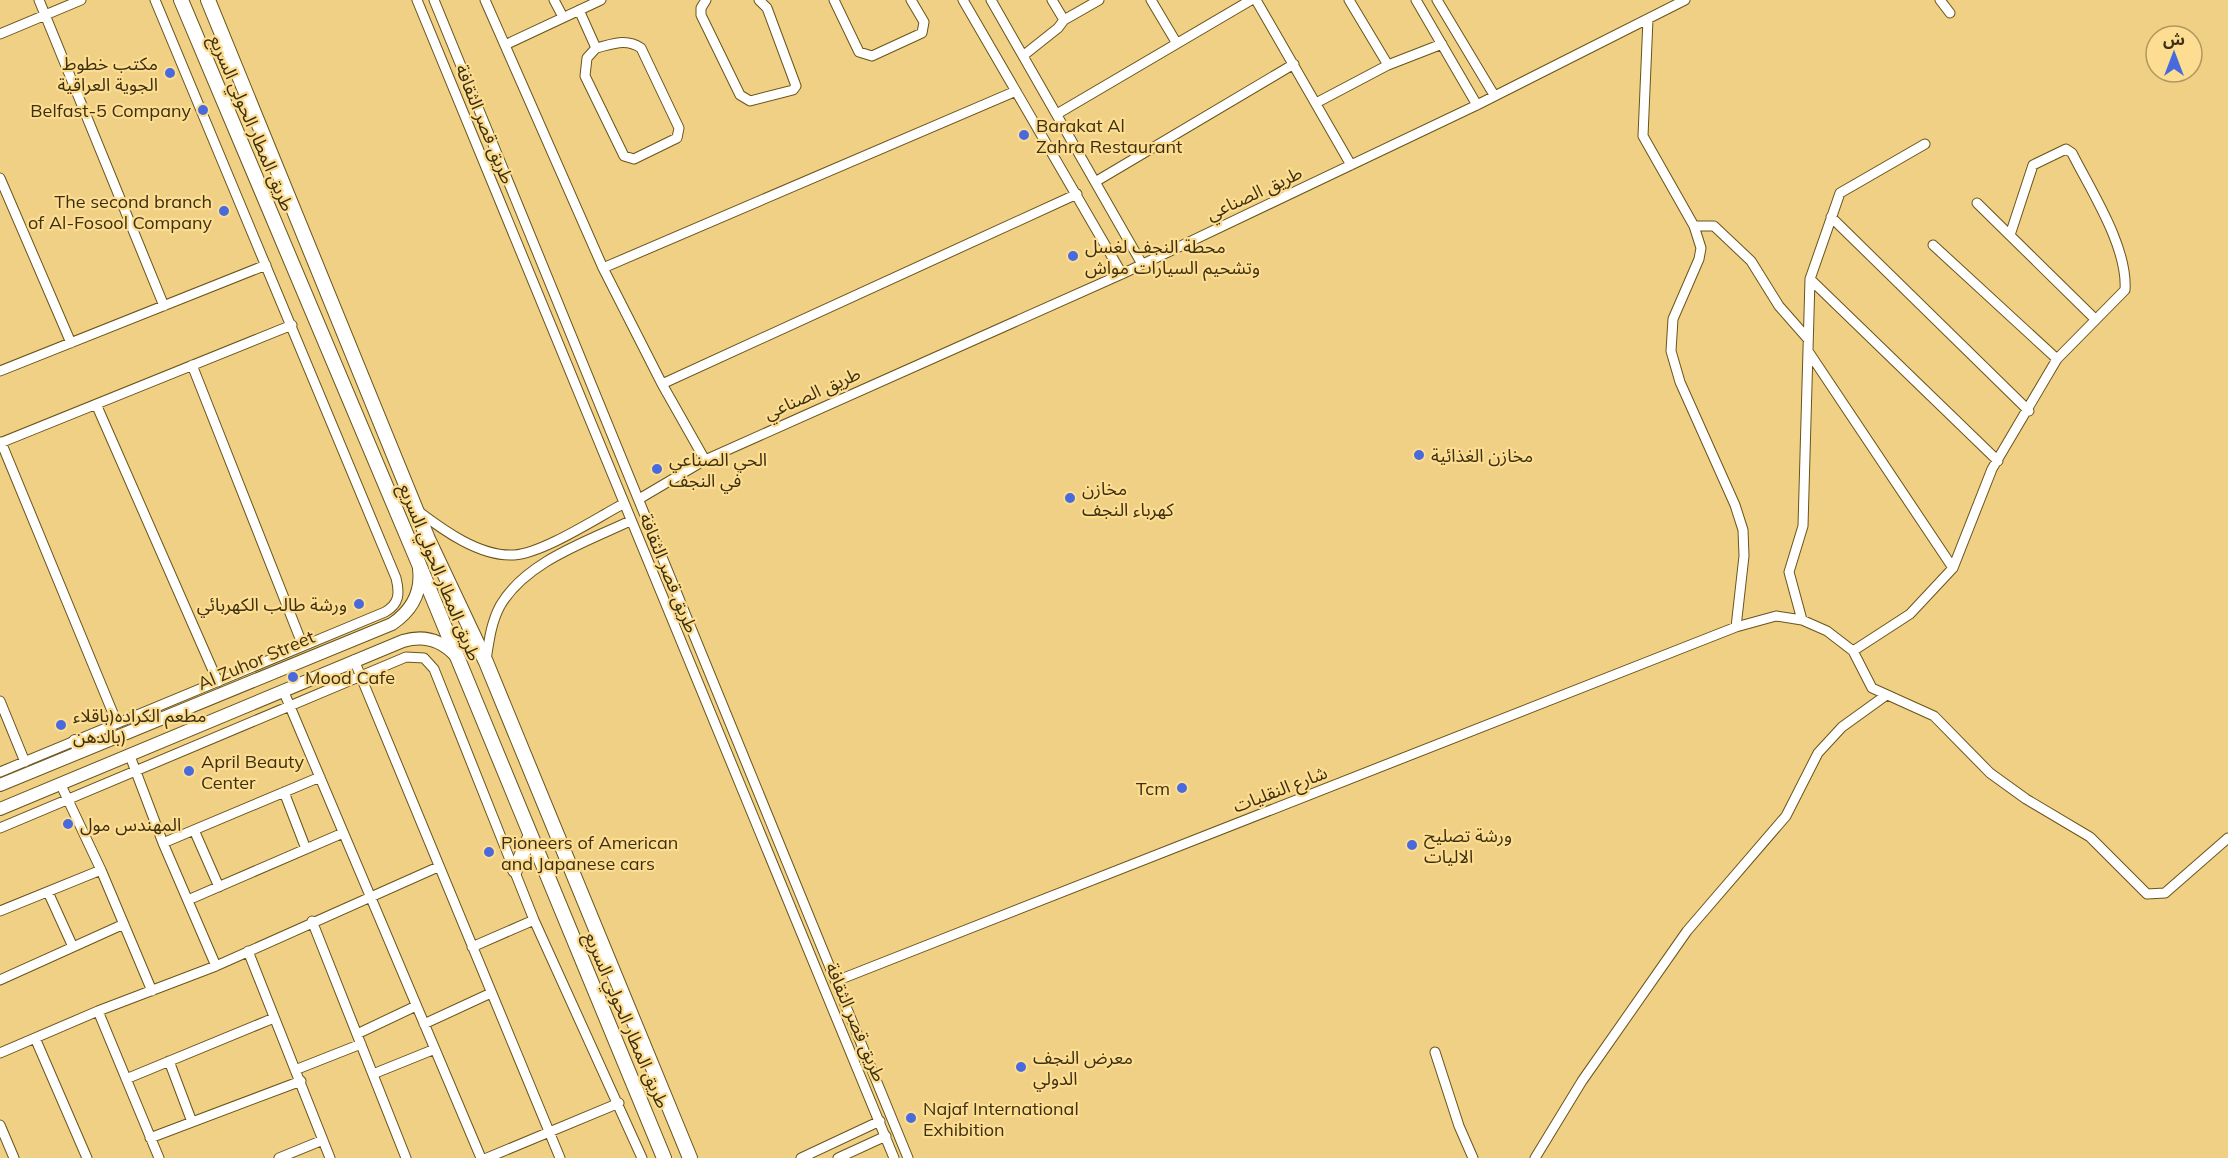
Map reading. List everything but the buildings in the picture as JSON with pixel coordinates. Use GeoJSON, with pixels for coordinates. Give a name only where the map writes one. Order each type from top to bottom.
{"type":"FeatureCollection","features":[{"type":"Feature","properties":{"kind":"highway","name":"طريق المطار الحولي السريع"},"geometry":{"type":"LineString","coordinates":[[181,0],[418,562],[664,1158]]}},
{"type":"Feature","properties":{"kind":"highway","name":"طريق المطار الحولي السريع"},"geometry":{"type":"LineString","coordinates":[[208,0],[416,510],[486,662],[690,1158]]}},
{"type":"Feature","properties":{"kind":"highway"},"geometry":{"type":"LineString","coordinates":[[515,870],[530,837]]}},
{"type":"Feature","properties":{"kind":"highway"},"geometry":{"type":"LineString","coordinates":[[653,1130],[666,1135],[673,1131],[676,1124]]}},
{"type":"Feature","properties":{"kind":"main road","name":"Al Zuhor Street"},"geometry":{"type":"LineString","coordinates":[[0,786],[78,747],[221,687],[267,674],[311,647],[392,624],[406,613],[419,589],[418,562]]}},
{"type":"Feature","properties":{"kind":"main road"},"geometry":{"type":"LineString","coordinates":[[0,808],[403,641],[419,638],[442,644],[455,655]]}},
{"type":"Feature","properties":{"kind":"main road"},"geometry":{"type":"LineString","coordinates":[[267,674],[268,686],[280,691]]}},
{"type":"Feature","properties":{"kind":"main road"},"geometry":{"type":"LineString","coordinates":[[221,687],[233,700],[234,711]]}},
{"type":"Feature","properties":{"kind":"street"},"geometry":{"type":"LineString","coordinates":[[39,0],[164,306]]}},
{"type":"Feature","properties":{"kind":"street"},"geometry":{"type":"LineString","coordinates":[[0,33],[81,0]]}},
{"type":"Feature","properties":{"kind":"street"},"geometry":{"type":"LineString","coordinates":[[0,772],[25,762],[78,747],[117,723],[221,687],[311,647],[385,612],[393,607],[398,595],[396,578],[155,0]]}},
{"type":"Feature","properties":{"kind":"street","name":"طريق قصر الثقافة"},"geometry":{"type":"LineString","coordinates":[[417,0],[681,646],[894,1158]]}},
{"type":"Feature","properties":{"kind":"street","name":"طريق قصر الثقافة"},"geometry":{"type":"LineString","coordinates":[[434,0],[604,410],[908,1158]]}},
{"type":"Feature","properties":{"kind":"street"},"geometry":{"type":"LineString","coordinates":[[485,0],[603,268],[662,384],[705,460]]}},
{"type":"Feature","properties":{"kind":"street"},"geometry":{"type":"LineString","coordinates":[[554,0],[562,17]]}},
{"type":"Feature","properties":{"kind":"street"},"geometry":{"type":"LineString","coordinates":[[505,45],[601,0]]}},
{"type":"Feature","properties":{"kind":"street"},"geometry":{"type":"LineString","coordinates":[[706,0],[700,8],[701,15],[740,95],[750,101],[793,90],[796,86],[767,8],[759,0]]}},
{"type":"Feature","properties":{"kind":"street"},"geometry":{"type":"LineString","coordinates":[[834,0],[859,52],[872,56],[922,33],[924,22],[911,0]]}},
{"type":"Feature","properties":{"kind":"street"},"geometry":{"type":"LineString","coordinates":[[963,0],[1122,274]]}},
{"type":"Feature","properties":{"kind":"street"},"geometry":{"type":"LineString","coordinates":[[991,0],[1142,264]]}},
{"type":"Feature","properties":{"kind":"street"},"geometry":{"type":"LineString","coordinates":[[1052,0],[1064,20]]}},
{"type":"Feature","properties":{"kind":"street"},"geometry":{"type":"LineString","coordinates":[[1023,55],[1058,28],[1064,20],[1099,0]]}},
{"type":"Feature","properties":{"kind":"street"},"geometry":{"type":"LineString","coordinates":[[1151,0],[1176,42]]}},
{"type":"Feature","properties":{"kind":"street"},"geometry":{"type":"LineString","coordinates":[[1057,114],[1251,0]]}},
{"type":"Feature","properties":{"kind":"street"},"geometry":{"type":"LineString","coordinates":[[1256,0],[1351,165]]}},
{"type":"Feature","properties":{"kind":"street"},"geometry":{"type":"LineString","coordinates":[[1349,0],[1388,65]]}},
{"type":"Feature","properties":{"kind":"street"},"geometry":{"type":"LineString","coordinates":[[1416,0],[1477,105]]}},
{"type":"Feature","properties":{"kind":"street"},"geometry":{"type":"LineString","coordinates":[[1437,0],[1494,95]]}},
{"type":"Feature","properties":{"kind":"street","name":"طريق الصناعي"},"geometry":{"type":"LineString","coordinates":[[639,499],[705,460],[1122,274],[1477,105],[1685,0]]}},
{"type":"Feature","properties":{"kind":"street"},"geometry":{"type":"LineString","coordinates":[[1940,0],[1950,13]]}},
{"type":"Feature","properties":{"kind":"street"},"geometry":{"type":"LineString","coordinates":[[579,9],[596,48]]}},
{"type":"Feature","properties":{"kind":"street"},"geometry":{"type":"LineString","coordinates":[[1648,19],[1643,136],[1699,236],[1699,259],[1673,319],[1671,351],[1680,382],[1740,517],[1744,556],[1736,627]]}},
{"type":"Feature","properties":{"kind":"street"},"geometry":{"type":"LineString","coordinates":[[622,41],[632,42],[642,48],[679,128],[677,138],[634,159],[624,156],[585,76],[587,58],[596,48],[622,41]]}},
{"type":"Feature","properties":{"kind":"street"},"geometry":{"type":"LineString","coordinates":[[1316,103],[1388,65],[1442,44]]}},
{"type":"Feature","properties":{"kind":"street"},"geometry":{"type":"LineString","coordinates":[[1095,182],[1294,64]]}},
{"type":"Feature","properties":{"kind":"street"},"geometry":{"type":"LineString","coordinates":[[603,268],[1016,91]]}},
{"type":"Feature","properties":{"kind":"street"},"geometry":{"type":"LineString","coordinates":[[1802,620],[1790,572],[1803,526],[1810,279],[1840,193],[1925,144]]}},
{"type":"Feature","properties":{"kind":"street"},"geometry":{"type":"LineString","coordinates":[[2010,236],[2033,165],[2066,149],[2072,153],[2116,243],[2126,280],[2125,290],[2057,359],[1998,461],[1953,568],[1910,615],[1853,651],[1867,682],[1884,696],[1934,716],[1999,780],[2090,837],[2148,894],[2165,893],[2228,838]]}},
{"type":"Feature","properties":{"kind":"street"},"geometry":{"type":"LineString","coordinates":[[0,178],[71,343]]}},
{"type":"Feature","properties":{"kind":"street"},"geometry":{"type":"LineString","coordinates":[[662,384],[1077,194]]}},
{"type":"Feature","properties":{"kind":"street"},"geometry":{"type":"LineString","coordinates":[[1977,203],[2096,319]]}},
{"type":"Feature","properties":{"kind":"street"},"geometry":{"type":"LineString","coordinates":[[1831,218],[2029,411]]}},
{"type":"Feature","properties":{"kind":"street"},"geometry":{"type":"LineString","coordinates":[[1694,226],[1714,226],[1751,261],[1779,306],[1808,339]]}},
{"type":"Feature","properties":{"kind":"street"},"geometry":{"type":"LineString","coordinates":[[1934,245],[2057,359]]}},
{"type":"Feature","properties":{"kind":"street"},"geometry":{"type":"LineString","coordinates":[[0,371],[266,264]]}},
{"type":"Feature","properties":{"kind":"street"},"geometry":{"type":"LineString","coordinates":[[1810,279],[1998,461]]}},
{"type":"Feature","properties":{"kind":"street"},"geometry":{"type":"LineString","coordinates":[[117,723],[1,443],[292,325]]}},
{"type":"Feature","properties":{"kind":"street"},"geometry":{"type":"LineString","coordinates":[[1808,350],[1953,568]]}},
{"type":"Feature","properties":{"kind":"street"},"geometry":{"type":"LineString","coordinates":[[192,365],[311,647]]}},
{"type":"Feature","properties":{"kind":"street"},"geometry":{"type":"LineString","coordinates":[[96,404],[221,687]]}},
{"type":"Feature","properties":{"kind":"street"},"geometry":{"type":"LineString","coordinates":[[610,473],[627,467]]}},
{"type":"Feature","properties":{"kind":"street"},"geometry":{"type":"LineString","coordinates":[[416,510],[470,543],[494,553],[515,555],[539,548],[623,504]]}},
{"type":"Feature","properties":{"kind":"street"},"geometry":{"type":"LineString","coordinates":[[486,662],[497,613],[520,582],[558,556],[630,521]]}},
{"type":"Feature","properties":{"kind":"street","name":"شارع النقليات"},"geometry":{"type":"LineString","coordinates":[[836,981],[1736,627],[1776,616],[1802,620],[1827,631],[1853,651]]}},
{"type":"Feature","properties":{"kind":"street"},"geometry":{"type":"LineString","coordinates":[[681,646],[696,639]]}},
{"type":"Feature","properties":{"kind":"street"},"geometry":{"type":"LineString","coordinates":[[0,828],[360,676],[410,656],[419,656],[432,664],[534,920],[642,1158]]}},
{"type":"Feature","properties":{"kind":"street"},"geometry":{"type":"LineString","coordinates":[[354,660],[560,1158]]}},
{"type":"Feature","properties":{"kind":"street"},"geometry":{"type":"LineString","coordinates":[[280,691],[290,706],[480,1158]]}},
{"type":"Feature","properties":{"kind":"street"},"geometry":{"type":"LineString","coordinates":[[1535,1158],[1582,1081],[1687,931],[1792,808],[1818,753],[1842,727],[1884,696]]}},
{"type":"Feature","properties":{"kind":"street"},"geometry":{"type":"LineString","coordinates":[[0,701],[25,762]]}},
{"type":"Feature","properties":{"kind":"street"},"geometry":{"type":"LineString","coordinates":[[130,756],[163,843],[216,966]]}},
{"type":"Feature","properties":{"kind":"street"},"geometry":{"type":"LineString","coordinates":[[163,843],[320,777]]}},
{"type":"Feature","properties":{"kind":"street"},"geometry":{"type":"LineString","coordinates":[[60,783],[101,870],[152,991]]}},
{"type":"Feature","properties":{"kind":"street"},"geometry":{"type":"LineString","coordinates":[[284,792],[306,849]]}},
{"type":"Feature","properties":{"kind":"street"},"geometry":{"type":"LineString","coordinates":[[194,830],[219,887]]}},
{"type":"Feature","properties":{"kind":"street"},"geometry":{"type":"LineString","coordinates":[[188,900],[343,832]]}},
{"type":"Feature","properties":{"kind":"street"},"geometry":{"type":"LineString","coordinates":[[0,1053],[98,1011],[216,966],[312,921],[438,867]]}},
{"type":"Feature","properties":{"kind":"street"},"geometry":{"type":"LineString","coordinates":[[0,911],[101,870]]}},
{"type":"Feature","properties":{"kind":"street"},"geometry":{"type":"LineString","coordinates":[[48,892],[73,947]]}},
{"type":"Feature","properties":{"kind":"street"},"geometry":{"type":"LineString","coordinates":[[472,947],[534,920]]}},
{"type":"Feature","properties":{"kind":"street"},"geometry":{"type":"LineString","coordinates":[[312,921],[406,1158]]}},
{"type":"Feature","properties":{"kind":"street"},"geometry":{"type":"LineString","coordinates":[[0,980],[124,924]]}},
{"type":"Feature","properties":{"kind":"street"},"geometry":{"type":"LineString","coordinates":[[248,951],[330,1158]]}},
{"type":"Feature","properties":{"kind":"street"},"geometry":{"type":"LineString","coordinates":[[424,1024],[491,993]]}},
{"type":"Feature","properties":{"kind":"street"},"geometry":{"type":"LineString","coordinates":[[357,1034],[416,1006]]}},
{"type":"Feature","properties":{"kind":"street"},"geometry":{"type":"LineString","coordinates":[[98,1011],[159,1158]]}},
{"type":"Feature","properties":{"kind":"street"},"geometry":{"type":"LineString","coordinates":[[126,1078],[274,1018]]}},
{"type":"Feature","properties":{"kind":"street"},"geometry":{"type":"LineString","coordinates":[[35,1038],[87,1158]]}},
{"type":"Feature","properties":{"kind":"street"},"geometry":{"type":"LineString","coordinates":[[295,1070],[361,1044]]}},
{"type":"Feature","properties":{"kind":"street"},"geometry":{"type":"LineString","coordinates":[[373,1074],[435,1049]]}},
{"type":"Feature","properties":{"kind":"street"},"geometry":{"type":"LineString","coordinates":[[1435,1052],[1458,1126],[1473,1158]]}},
{"type":"Feature","properties":{"kind":"street"},"geometry":{"type":"LineString","coordinates":[[169,1061],[192,1122]]}},
{"type":"Feature","properties":{"kind":"street"},"geometry":{"type":"LineString","coordinates":[[150,1138],[301,1081]]}},
{"type":"Feature","properties":{"kind":"street"},"geometry":{"type":"LineString","coordinates":[[487,1158],[619,1103]]}},
{"type":"Feature","properties":{"kind":"street"},"geometry":{"type":"LineString","coordinates":[[801,1158],[880,1121]]}},
{"type":"Feature","properties":{"kind":"street"},"geometry":{"type":"LineString","coordinates":[[0,1125],[14,1158]]}},
{"type":"Feature","properties":{"kind":"street"},"geometry":{"type":"LineString","coordinates":[[838,1158],[886,1137]]}},
{"type":"Feature","properties":{"kind":"street"},"geometry":{"type":"LineString","coordinates":[[279,1158],[323,1140]]}},
{"type":"Feature","properties":{"kind":"place","name":"مكتب خطوط الجوية العراقية"},"geometry":{"type":"Point","coordinates":[170,73]}},
{"type":"Feature","properties":{"kind":"place","name":"Belfast-5 Company"},"geometry":{"type":"Point","coordinates":[203,110]}},
{"type":"Feature","properties":{"kind":"place","name":"Barakat Al Zahra Restaurant"},"geometry":{"type":"Point","coordinates":[1024,135]}},
{"type":"Feature","properties":{"kind":"place","name":"The second branch of Al-Fosool Company"},"geometry":{"type":"Point","coordinates":[224,211]}},
{"type":"Feature","properties":{"kind":"place","name":"محطة النجف لغسل وتشحيم السيارات مواش"},"geometry":{"type":"Point","coordinates":[1073,256]}},
{"type":"Feature","properties":{"kind":"place","name":"مخازن الغذائية"},"geometry":{"type":"Point","coordinates":[1419,455]}},
{"type":"Feature","properties":{"kind":"place","name":"الحي الصناعي في النجف"},"geometry":{"type":"Point","coordinates":[657,469]}},
{"type":"Feature","properties":{"kind":"place","name":"مخازن كهرباء النجف"},"geometry":{"type":"Point","coordinates":[1070,498]}},
{"type":"Feature","properties":{"kind":"place","name":"ورشة طالب الكهربائي"},"geometry":{"type":"Point","coordinates":[359,604]}},
{"type":"Feature","properties":{"kind":"place","name":"Mood Cafe"},"geometry":{"type":"Point","coordinates":[293,677]}},
{"type":"Feature","properties":{"kind":"place","name":"مطعم الكراده(باقلاء بالدهن)"},"geometry":{"type":"Point","coordinates":[61,725]}},
{"type":"Feature","properties":{"kind":"place","name":"April Beauty Center"},"geometry":{"type":"Point","coordinates":[189,771]}},
{"type":"Feature","properties":{"kind":"place","name":"Tcm"},"geometry":{"type":"Point","coordinates":[1182,788]}},
{"type":"Feature","properties":{"kind":"place","name":"المهندس مول"},"geometry":{"type":"Point","coordinates":[68,824]}},
{"type":"Feature","properties":{"kind":"place","name":"ورشة تصليح الاليات"},"geometry":{"type":"Point","coordinates":[1412,845]}},
{"type":"Feature","properties":{"kind":"place","name":"Pioneers of American and Japanese cars"},"geometry":{"type":"Point","coordinates":[489,852]}},
{"type":"Feature","properties":{"kind":"place","name":"معرض النجف الدولي"},"geometry":{"type":"Point","coordinates":[1021,1067]}},
{"type":"Feature","properties":{"kind":"place","name":"Najaf International Exhibition"},"geometry":{"type":"Point","coordinates":[911,1118]}}]}
